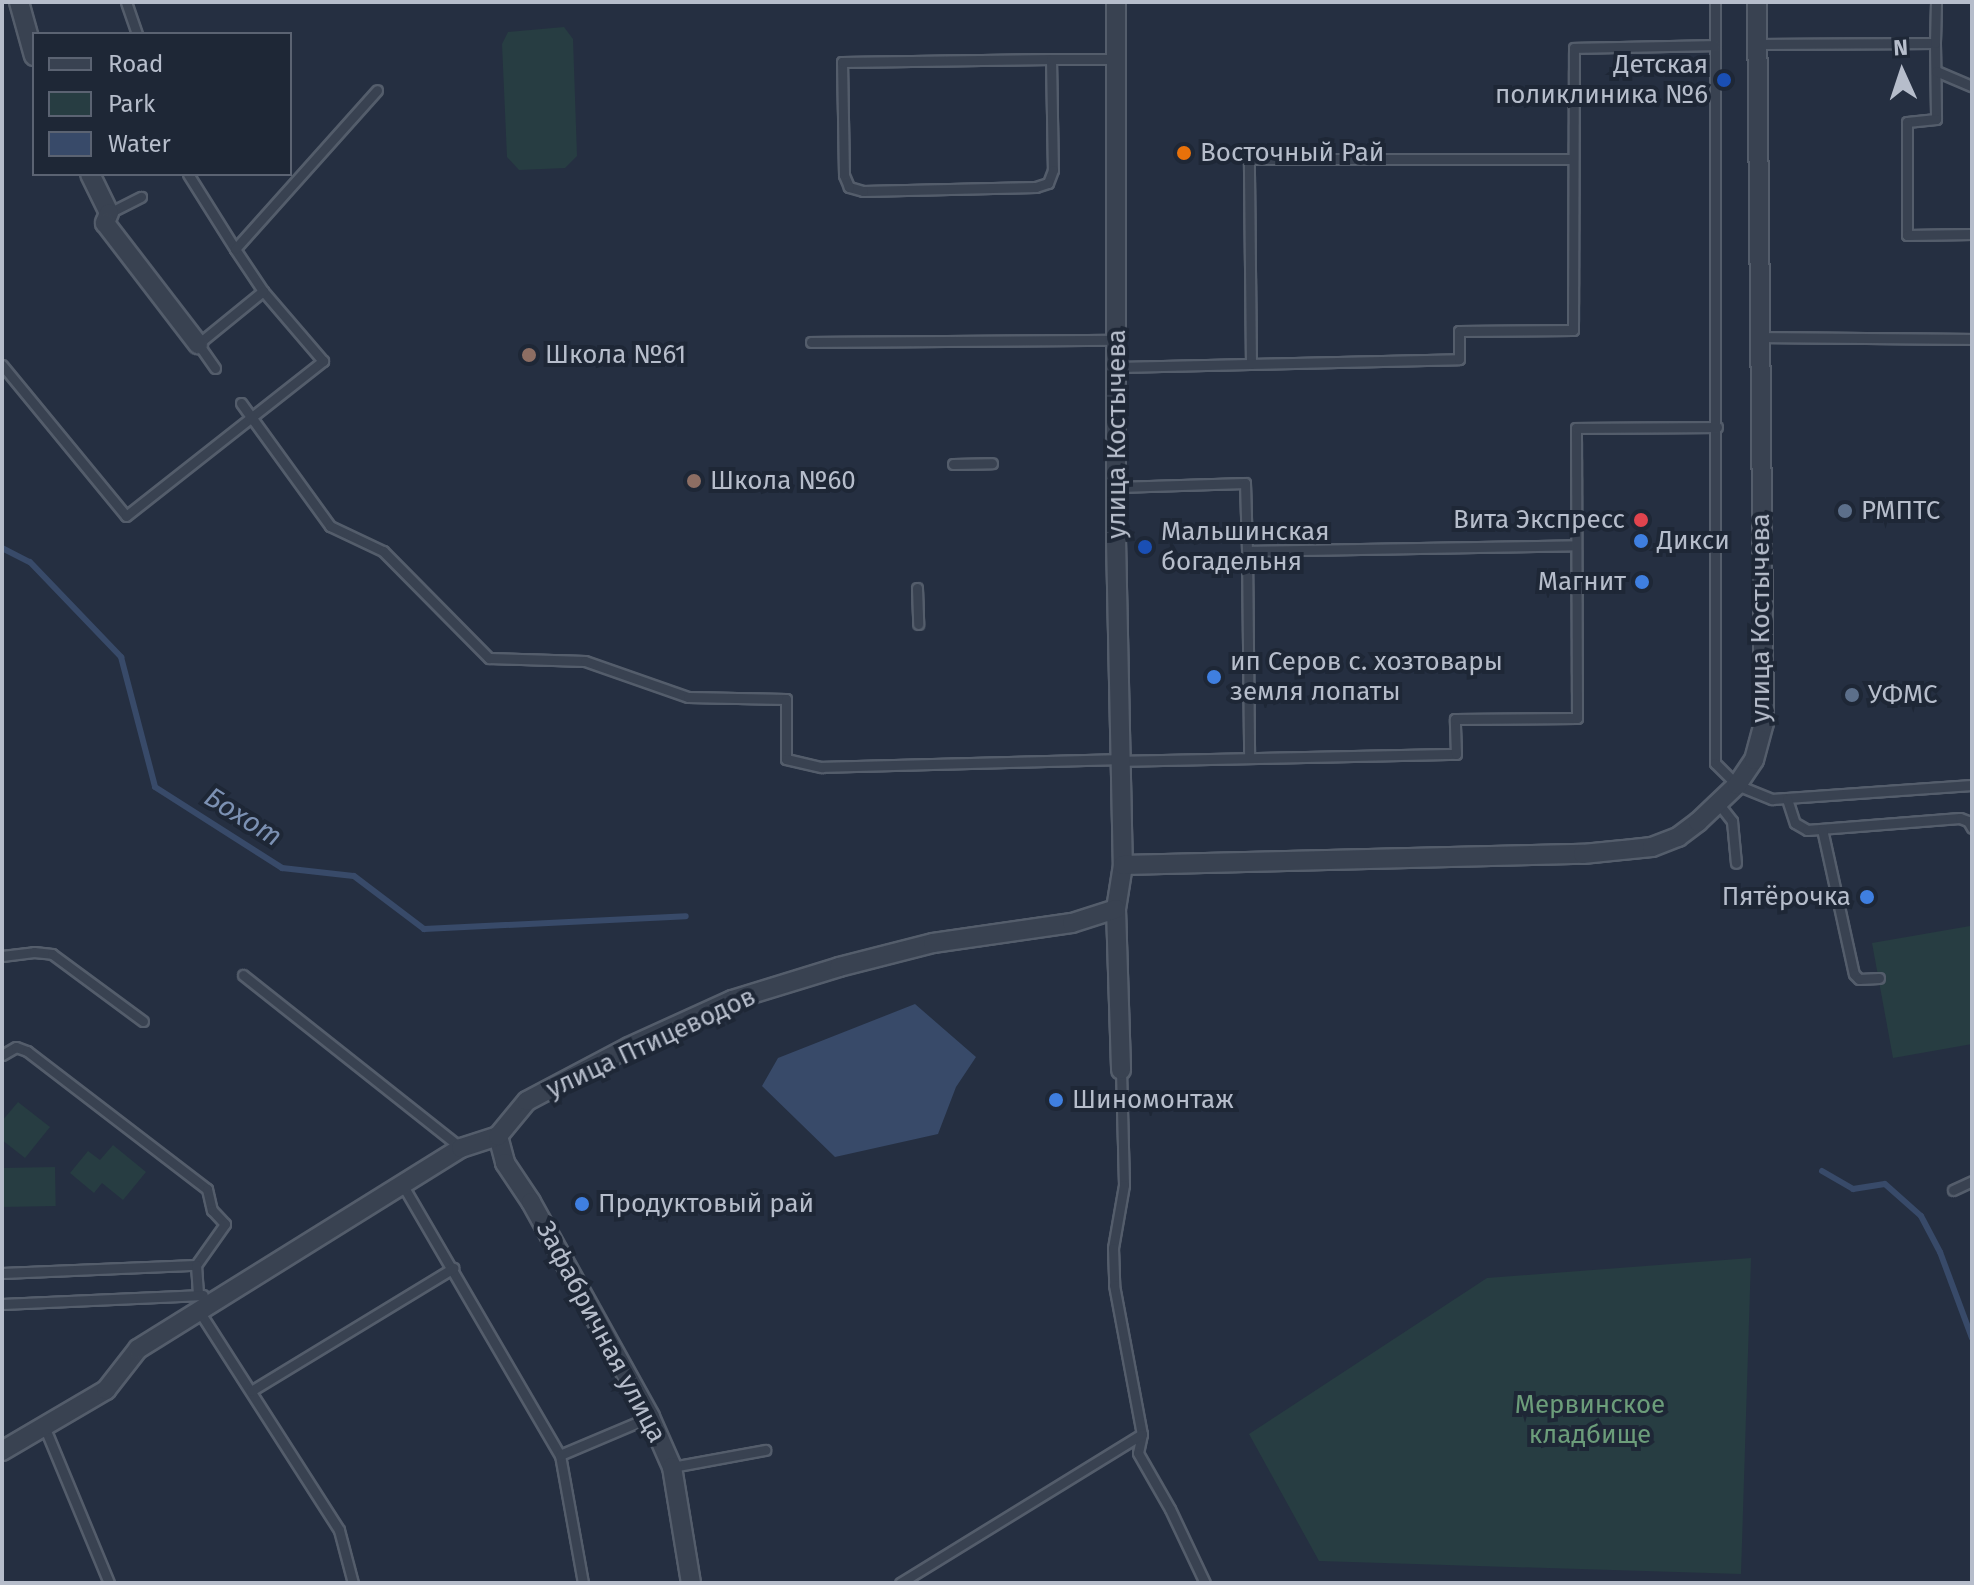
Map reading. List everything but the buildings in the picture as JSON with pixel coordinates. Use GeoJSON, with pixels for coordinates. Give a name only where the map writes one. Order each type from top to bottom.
{"type":"FeatureCollection","features":[{"type":"Feature","properties":{"kind":"street"},"geometry":{"type":"LineString","coordinates":[[19,2],[32,49]]}},
{"type":"Feature","properties":{"kind":"street","name":"улица Костычева"},"geometry":{"type":"LineString","coordinates":[[1116,2],[1119,760],[1123,865],[1116,909],[1121,1070]]}},
{"type":"Feature","properties":{"kind":"street","name":"улица Костычева"},"geometry":{"type":"LineString","coordinates":[[1123,865],[1583,854],[1652,847],[1678,837],[1737,785],[1754,760],[1764,723],[1757,2]]}},
{"type":"Feature","properties":{"kind":"street"},"geometry":{"type":"LineString","coordinates":[[91,176],[109,213],[105,223],[198,344]]}},
{"type":"Feature","properties":{"kind":"street","name":"улица Птицеводов"},"geometry":{"type":"LineString","coordinates":[[498,1136],[527,1101],[629,1047],[732,1000],[933,943],[1072,923],[1116,909]]}},
{"type":"Feature","properties":{"kind":"street"},"geometry":{"type":"LineString","coordinates":[[2,1451],[106,1390],[138,1349],[203,1303],[461,1148],[498,1136]]}},
{"type":"Feature","properties":{"kind":"street","name":"Зафабричная улица"},"geometry":{"type":"LineString","coordinates":[[498,1136],[505,1163],[531,1202],[650,1417],[672,1467],[691,1583]]}},
{"type":"Feature","properties":{"kind":"lane"},"geometry":{"type":"LineString","coordinates":[[126,2],[136,32]]}},
{"type":"Feature","properties":{"kind":"lane"},"geometry":{"type":"LineString","coordinates":[[1715,2],[1715,763],[1737,785],[1772,799],[1972,785]]}},
{"type":"Feature","properties":{"kind":"lane"},"geometry":{"type":"LineString","coordinates":[[1936,2],[1936,119],[1907,122],[1907,235],[1972,234]]}},
{"type":"Feature","properties":{"kind":"lane"},"geometry":{"type":"LineString","coordinates":[[1757,44],[1935,43]]}},
{"type":"Feature","properties":{"kind":"lane"},"geometry":{"type":"LineString","coordinates":[[1118,367],[1459,359],[1459,331],[1573,330],[1574,48],[1715,45]]}},
{"type":"Feature","properties":{"kind":"lane"},"geometry":{"type":"LineString","coordinates":[[1051,59],[1053,170],[1048,183],[1036,187],[863,191],[849,187],[844,175],[842,62],[1051,59],[1116,59]]}},
{"type":"Feature","properties":{"kind":"lane"},"geometry":{"type":"LineString","coordinates":[[1936,71],[1972,86]]}},
{"type":"Feature","properties":{"kind":"lane"},"geometry":{"type":"LineString","coordinates":[[235,249],[377,90]]}},
{"type":"Feature","properties":{"kind":"lane"},"geometry":{"type":"LineString","coordinates":[[1251,364],[1249,159],[1572,159]]}},
{"type":"Feature","properties":{"kind":"lane"},"geometry":{"type":"LineString","coordinates":[[2,365],[126,516],[323,361],[263,291],[189,176]]}},
{"type":"Feature","properties":{"kind":"lane"},"geometry":{"type":"LineString","coordinates":[[109,213],[141,197]]}},
{"type":"Feature","properties":{"kind":"lane"},"geometry":{"type":"LineString","coordinates":[[215,368],[198,344],[263,291]]}},
{"type":"Feature","properties":{"kind":"lane"},"geometry":{"type":"LineString","coordinates":[[1759,337],[1972,339]]}},
{"type":"Feature","properties":{"kind":"lane"},"geometry":{"type":"LineString","coordinates":[[811,342],[1118,340]]}},
{"type":"Feature","properties":{"kind":"lane"},"geometry":{"type":"LineString","coordinates":[[241,403],[330,526],[383,551],[489,658],[585,661],[688,697],[786,699],[786,759],[822,767],[1456,754],[1455,719],[1577,718],[1576,428],[1717,427]]}},
{"type":"Feature","properties":{"kind":"lane"},"geometry":{"type":"LineString","coordinates":[[953,464],[992,463]]}},
{"type":"Feature","properties":{"kind":"lane"},"geometry":{"type":"LineString","coordinates":[[1117,487],[1245,483],[1249,756]]}},
{"type":"Feature","properties":{"kind":"lane"},"geometry":{"type":"LineString","coordinates":[[1247,551],[1576,545]]}},
{"type":"Feature","properties":{"kind":"lane"},"geometry":{"type":"LineString","coordinates":[[917,588],[918,624]]}},
{"type":"Feature","properties":{"kind":"lane"},"geometry":{"type":"LineString","coordinates":[[1787,799],[1799,828],[1822,829],[1960,818],[1968,821],[1972,828]]}},
{"type":"Feature","properties":{"kind":"lane"},"geometry":{"type":"LineString","coordinates":[[1718,803],[1732,821],[1736,863]]}},
{"type":"Feature","properties":{"kind":"lane"},"geometry":{"type":"LineString","coordinates":[[1822,829],[1854,974],[1859,979],[1879,978]]}},
{"type":"Feature","properties":{"kind":"lane"},"geometry":{"type":"LineString","coordinates":[[2,956],[34,952],[52,954],[143,1021]]}},
{"type":"Feature","properties":{"kind":"lane"},"geometry":{"type":"LineString","coordinates":[[243,975],[461,1148]]}},
{"type":"Feature","properties":{"kind":"lane"},"geometry":{"type":"LineString","coordinates":[[2,1055],[16,1047],[27,1051],[207,1189],[212,1210],[225,1224],[196,1265],[203,1303],[251,1391],[339,1530],[353,1583]]}},
{"type":"Feature","properties":{"kind":"lane"},"geometry":{"type":"LineString","coordinates":[[1121,1070],[1124,1185],[1113,1248],[1114,1285],[1142,1434],[1138,1453],[1170,1509],[1205,1583]]}},
{"type":"Feature","properties":{"kind":"lane"},"geometry":{"type":"LineString","coordinates":[[1953,1190],[1972,1181]]}},
{"type":"Feature","properties":{"kind":"lane"},"geometry":{"type":"LineString","coordinates":[[402,1184],[560,1455],[583,1583]]}},
{"type":"Feature","properties":{"kind":"lane"},"geometry":{"type":"LineString","coordinates":[[2,1273],[196,1265]]}},
{"type":"Feature","properties":{"kind":"lane"},"geometry":{"type":"LineString","coordinates":[[251,1391],[453,1268]]}},
{"type":"Feature","properties":{"kind":"lane"},"geometry":{"type":"LineString","coordinates":[[2,1304],[203,1303]]}},
{"type":"Feature","properties":{"kind":"lane"},"geometry":{"type":"LineString","coordinates":[[560,1455],[650,1417]]}},
{"type":"Feature","properties":{"kind":"lane"},"geometry":{"type":"LineString","coordinates":[[44,1426],[109,1583]]}},
{"type":"Feature","properties":{"kind":"lane"},"geometry":{"type":"LineString","coordinates":[[900,1583],[1142,1434]]}},
{"type":"Feature","properties":{"kind":"lane"},"geometry":{"type":"LineString","coordinates":[[672,1467],[765,1450]]}},
{"type":"Feature","properties":{"kind":"green space"},"geometry":{"type":"Polygon","coordinates":[[[564,27],[573,39],[577,156],[565,168],[519,170],[507,157],[502,44],[508,32],[564,27]]]}},
{"type":"Feature","properties":{"kind":"green space"},"geometry":{"type":"Polygon","coordinates":[[[1970,926],[1972,1044],[1893,1058],[1872,943],[1970,926]]]}},
{"type":"Feature","properties":{"kind":"green space"},"geometry":{"type":"Polygon","coordinates":[[[18,1102],[50,1127],[25,1158],[2,1140],[2,1121],[18,1102]]]}},
{"type":"Feature","properties":{"kind":"green space"},"geometry":{"type":"Polygon","coordinates":[[[113,1145],[146,1172],[123,1200],[102,1183],[94,1193],[70,1173],[88,1151],[100,1160],[113,1145]]]}},
{"type":"Feature","properties":{"kind":"green space"},"geometry":{"type":"Polygon","coordinates":[[[55,1167],[56,1206],[3,1207],[2,1168],[55,1167]]]}},
{"type":"Feature","properties":{"kind":"green space","name":"Мервинское кладбище"},"geometry":{"type":"Polygon","coordinates":[[[1751,1258],[1741,1574],[1319,1561],[1249,1434],[1487,1278],[1751,1258]]]}},
{"type":"Feature","properties":{"kind":"water"},"geometry":{"type":"Polygon","coordinates":[[[915,1004],[976,1057],[956,1087],[938,1134],[835,1157],[762,1086],[778,1058],[915,1004]]]}},
{"type":"Feature","properties":{"kind":"waterway","name":"Бохот"},"geometry":{"type":"LineString","coordinates":[[2,548],[30,562],[121,657],[155,787],[282,868],[354,876],[424,929],[686,916]]}},
{"type":"Feature","properties":{"kind":"waterway"},"geometry":{"type":"LineString","coordinates":[[1822,1171],[1853,1189],[1885,1184],[1921,1216],[1940,1252],[1972,1338]]}},
{"type":"Feature","properties":{"kind":"place","name":"Детская поликлиника №6"},"geometry":{"type":"Point","coordinates":[1724,80]}},
{"type":"Feature","properties":{"kind":"place","name":"Восточный Рай"},"geometry":{"type":"Point","coordinates":[1184,153]}},
{"type":"Feature","properties":{"kind":"place","name":"Школа №61"},"geometry":{"type":"Point","coordinates":[529,355]}},
{"type":"Feature","properties":{"kind":"place","name":"Школа №60"},"geometry":{"type":"Point","coordinates":[694,481]}},
{"type":"Feature","properties":{"kind":"place","name":"РМПТС"},"geometry":{"type":"Point","coordinates":[1845,511]}},
{"type":"Feature","properties":{"kind":"place","name":"Вита Экспресс"},"geometry":{"type":"Point","coordinates":[1641,520]}},
{"type":"Feature","properties":{"kind":"place","name":"Дикси"},"geometry":{"type":"Point","coordinates":[1641,541]}},
{"type":"Feature","properties":{"kind":"place","name":"Мальшинская богадельня"},"geometry":{"type":"Point","coordinates":[1145,547]}},
{"type":"Feature","properties":{"kind":"place","name":"Магнит"},"geometry":{"type":"Point","coordinates":[1642,582]}},
{"type":"Feature","properties":{"kind":"place","name":"ип Серов с. хозтовары земля лопаты"},"geometry":{"type":"Point","coordinates":[1214,677]}},
{"type":"Feature","properties":{"kind":"place","name":"УФМС"},"geometry":{"type":"Point","coordinates":[1852,695]}},
{"type":"Feature","properties":{"kind":"place","name":"Пятёрочка"},"geometry":{"type":"Point","coordinates":[1867,897]}},
{"type":"Feature","properties":{"kind":"place","name":"Шиномонтаж"},"geometry":{"type":"Point","coordinates":[1056,1100]}},
{"type":"Feature","properties":{"kind":"place","name":"Продуктовый рай"},"geometry":{"type":"Point","coordinates":[582,1204]}}]}
